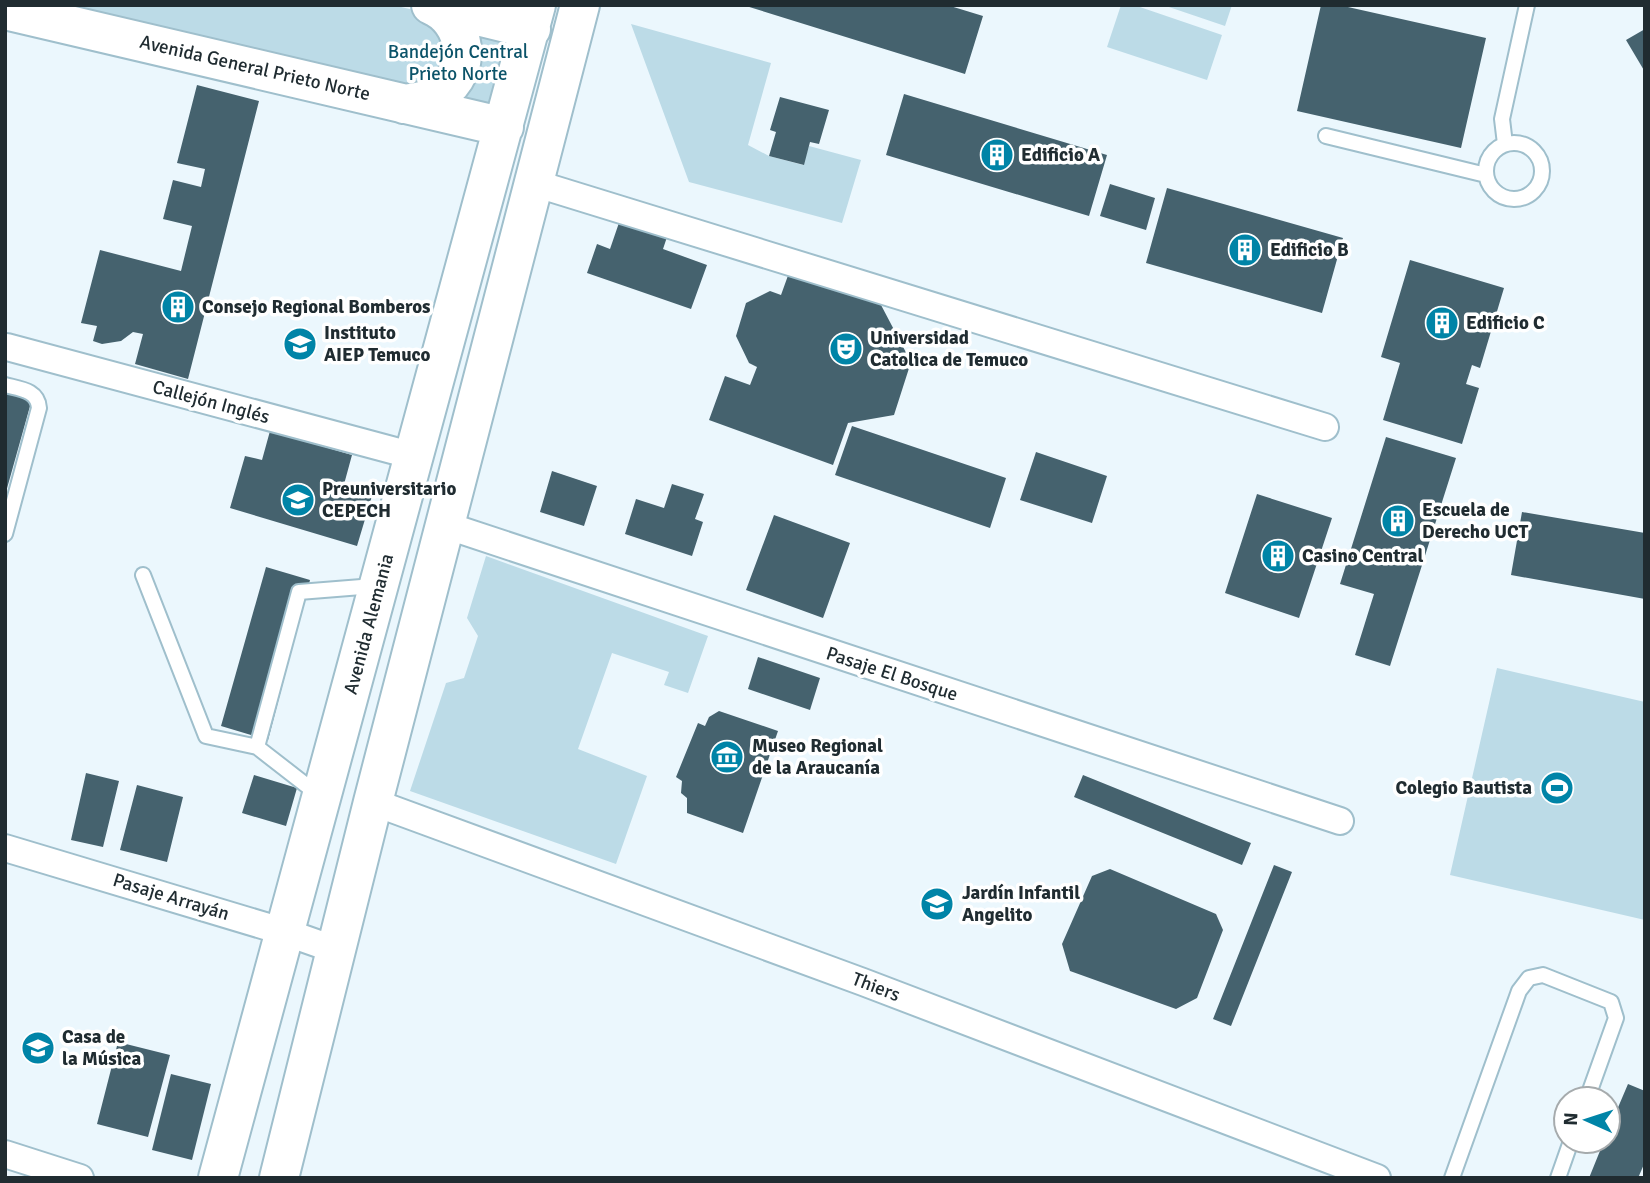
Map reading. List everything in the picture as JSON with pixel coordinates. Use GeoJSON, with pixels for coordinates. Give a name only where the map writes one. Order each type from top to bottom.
{"type":"FeatureCollection","features":[{"type":"Feature","properties":{"kind":"main road"},"geometry":{"type":"LineString","coordinates":[[432,5],[534,17],[556,67],[556,96]]}},
{"type":"Feature","properties":{"kind":"main road"},"geometry":{"type":"LineString","coordinates":[[404,104],[431,99],[443,92],[459,72],[463,58],[460,33],[445,13],[432,5]]}},
{"type":"Feature","properties":{"kind":"main road"},"geometry":{"type":"LineString","coordinates":[[279,1178],[373,802],[580,5]]}},
{"type":"Feature","properties":{"kind":"main road","name":"Avenida General Prieto Norte"},"geometry":{"type":"LineString","coordinates":[[5,10],[504,127]]}},
{"type":"Feature","properties":{"kind":"main road","name":"Avenida Alemania"},"geometry":{"type":"LineString","coordinates":[[218,1178],[534,17]]}},
{"type":"Feature","properties":{"kind":"main road"},"geometry":{"type":"LineString","coordinates":[[335,750],[339,768],[347,784],[358,798],[373,802]]}},
{"type":"Feature","properties":{"kind":"street"},"geometry":{"type":"LineString","coordinates":[[534,183],[1325,427]]}},
{"type":"Feature","properties":{"kind":"street","name":"Callejón Inglés"},"geometry":{"type":"LineString","coordinates":[[7,347],[414,456]]}},
{"type":"Feature","properties":{"kind":"street","name":"Pasaje El Bosque"},"geometry":{"type":"LineString","coordinates":[[445,525],[1340,821]]}},
{"type":"Feature","properties":{"kind":"street","name":"Thiers"},"geometry":{"type":"LineString","coordinates":[[373,802],[863,982],[1377,1178]]}},
{"type":"Feature","properties":{"kind":"street","name":"Pasaje Arrayán"},"geometry":{"type":"LineString","coordinates":[[5,848],[337,950]]}},
{"type":"Feature","properties":{"kind":"street"},"geometry":{"type":"LineString","coordinates":[[5,1154],[80,1178]]}},
{"type":"Feature","properties":{"kind":"lane"},"geometry":{"type":"LineString","coordinates":[[1505,144],[1502,119],[1527,5]]}},
{"type":"Feature","properties":{"kind":"lane"},"geometry":{"type":"LineString","coordinates":[[1326,136],[1486,175]]}},
{"type":"Feature","properties":{"kind":"lane"},"geometry":{"type":"LineString","coordinates":[[1521,143],[1531,147],[1543,166],[1537,188],[1519,199],[1497,194],[1486,175],[1487,163],[1492,153],[1505,144],[1521,143]]}},
{"type":"Feature","properties":{"kind":"lane"},"geometry":{"type":"LineString","coordinates":[[5,385],[35,394],[39,400],[39,408],[5,534]]}},
{"type":"Feature","properties":{"kind":"lane"},"geometry":{"type":"LineString","coordinates":[[143,575],[206,736],[257,747],[322,798]]}},
{"type":"Feature","properties":{"kind":"lane"},"geometry":{"type":"LineString","coordinates":[[257,747],[299,592],[379,586]]}},
{"type":"Feature","properties":{"kind":"lane"},"geometry":{"type":"LineString","coordinates":[[1452,1178],[1519,991],[1529,978],[1543,975],[1611,1002],[1616,1018],[1592,1085]]}},
{"type":"Feature","properties":{"kind":"lane"},"geometry":{"type":"LineString","coordinates":[[1558,1178],[1566,1155]]}},
{"type":"Feature","properties":{"kind":"green space","name":"Bandejón Central Prieto Norte"},"geometry":{"type":"Polygon","coordinates":[[[40,5],[393,5],[508,33],[488,111],[40,5]]]}},
{"type":"Feature","properties":{"kind":"green space"},"geometry":{"type":"Polygon","coordinates":[[[1121,5],[1134,5],[1222,35],[1207,80],[1107,47],[1121,5]]]}},
{"type":"Feature","properties":{"kind":"green space"},"geometry":{"type":"Polygon","coordinates":[[[1163,5],[1232,5],[1225,26],[1163,5]]]}},
{"type":"Feature","properties":{"kind":"green space"},"geometry":{"type":"Polygon","coordinates":[[[631,24],[771,63],[748,145],[769,156],[803,165],[809,146],[861,160],[842,223],[689,182],[631,24]]]}},
{"type":"Feature","properties":{"kind":"green space"},"geometry":{"type":"Polygon","coordinates":[[[486,556],[708,636],[688,693],[664,685],[669,672],[612,653],[578,749],[647,776],[616,864],[410,791],[446,683],[464,678],[478,636],[467,618],[486,556]]]}},
{"type":"Feature","properties":{"kind":"green space","name":"Colegio Bautista"},"geometry":{"type":"Polygon","coordinates":[[[1497,668],[1645,702],[1645,920],[1450,875],[1497,668]]]}},
{"type":"Feature","properties":{"kind":"building"},"geometry":{"type":"Polygon","coordinates":[[[947,5],[983,16],[965,74],[746,6],[947,5]]]}},
{"type":"Feature","properties":{"kind":"building"},"geometry":{"type":"Polygon","coordinates":[[[1321,5],[1339,5],[1486,38],[1461,148],[1297,111],[1321,5]]]}},
{"type":"Feature","properties":{"kind":"building"},"geometry":{"type":"Polygon","coordinates":[[[1645,29],[1645,72],[1626,40],[1645,29]]]}},
{"type":"Feature","properties":{"kind":"building"},"geometry":{"type":"Polygon","coordinates":[[[197,85],[259,101],[188,379],[135,364],[143,334],[133,332],[121,341],[102,344],[93,341],[97,326],[81,323],[100,250],[181,271],[192,226],[163,219],[173,180],[201,187],[205,169],[177,163],[197,85]]]}},
{"type":"Feature","properties":{"kind":"building","name":"Edificio A"},"geometry":{"type":"Polygon","coordinates":[[[904,94],[1107,155],[1089,216],[886,155],[904,94]]]}},
{"type":"Feature","properties":{"kind":"building"},"geometry":{"type":"Polygon","coordinates":[[[780,97],[829,110],[819,144],[810,142],[804,165],[769,156],[776,132],[770,130],[780,97]]]}},
{"type":"Feature","properties":{"kind":"building"},"geometry":{"type":"Polygon","coordinates":[[[1110,184],[1155,198],[1146,230],[1100,216],[1110,184]]]}},
{"type":"Feature","properties":{"kind":"building","name":"Edificio B"},"geometry":{"type":"Polygon","coordinates":[[[1167,188],[1343,238],[1322,313],[1146,263],[1167,188]]]}},
{"type":"Feature","properties":{"kind":"building"},"geometry":{"type":"Polygon","coordinates":[[[622,214],[669,231],[663,249],[707,265],[691,309],[587,273],[597,244],[610,249],[622,214]]]}},
{"type":"Feature","properties":{"kind":"building","name":"Edificio C"},"geometry":{"type":"Polygon","coordinates":[[[1410,260],[1504,288],[1480,368],[1472,365],[1466,384],[1479,388],[1462,444],[1383,420],[1400,363],[1381,357],[1410,260]]]}},
{"type":"Feature","properties":{"kind":"building"},"geometry":{"type":"Polygon","coordinates":[[[790,270],[881,305],[911,362],[894,415],[848,423],[833,465],[709,420],[725,376],[750,385],[757,367],[749,363],[736,336],[746,303],[770,291],[781,295],[790,270]]]}},
{"type":"Feature","properties":{"kind":"building"},"geometry":{"type":"Polygon","coordinates":[[[5,391],[32,399],[6,492],[5,492],[5,391]]]}},
{"type":"Feature","properties":{"kind":"building"},"geometry":{"type":"Polygon","coordinates":[[[852,426],[1006,478],[990,528],[835,475],[852,426]]]}},
{"type":"Feature","properties":{"kind":"building"},"geometry":{"type":"Polygon","coordinates":[[[270,431],[352,455],[343,488],[372,496],[357,546],[230,508],[245,456],[262,460],[270,431]]]}},
{"type":"Feature","properties":{"kind":"building","name":"Escuela de Derecho UCT"},"geometry":{"type":"Polygon","coordinates":[[[1386,437],[1456,458],[1390,666],[1355,655],[1374,594],[1340,584],[1386,437]]]}},
{"type":"Feature","properties":{"kind":"building"},"geometry":{"type":"Polygon","coordinates":[[[1036,452],[1107,476],[1092,523],[1020,500],[1036,452]]]}},
{"type":"Feature","properties":{"kind":"building"},"geometry":{"type":"Polygon","coordinates":[[[552,471],[597,486],[584,526],[540,512],[552,471]]]}},
{"type":"Feature","properties":{"kind":"building"},"geometry":{"type":"Polygon","coordinates":[[[672,484],[704,494],[695,519],[703,522],[692,556],[625,534],[636,499],[664,508],[672,484]]]}},
{"type":"Feature","properties":{"kind":"building","name":"Casino Central"},"geometry":{"type":"Polygon","coordinates":[[[1257,494],[1332,518],[1299,618],[1225,593],[1257,494]]]}},
{"type":"Feature","properties":{"kind":"building"},"geometry":{"type":"Polygon","coordinates":[[[1522,512],[1645,533],[1645,599],[1511,575],[1522,512]]]}},
{"type":"Feature","properties":{"kind":"building"},"geometry":{"type":"Polygon","coordinates":[[[774,515],[850,543],[823,618],[746,590],[774,515]]]}},
{"type":"Feature","properties":{"kind":"building"},"geometry":{"type":"Polygon","coordinates":[[[266,567],[310,580],[268,740],[221,726],[266,567]]]}},
{"type":"Feature","properties":{"kind":"building"},"geometry":{"type":"Polygon","coordinates":[[[758,657],[820,678],[810,710],[748,689],[758,657]]]}},
{"type":"Feature","properties":{"kind":"building","name":"Museo Regional de la Araucanía"},"geometry":{"type":"Polygon","coordinates":[[[719,711],[778,731],[743,833],[687,813],[687,798],[681,793],[682,781],[676,777],[698,723],[705,726],[709,717],[719,711]]]}},
{"type":"Feature","properties":{"kind":"building"},"geometry":{"type":"Polygon","coordinates":[[[86,773],[119,781],[103,847],[71,840],[86,773]]]}},
{"type":"Feature","properties":{"kind":"building"},"geometry":{"type":"Polygon","coordinates":[[[254,775],[297,788],[286,826],[242,813],[254,775]]]}},
{"type":"Feature","properties":{"kind":"building"},"geometry":{"type":"Polygon","coordinates":[[[1083,775],[1251,843],[1242,865],[1074,797],[1083,775]]]}},
{"type":"Feature","properties":{"kind":"building"},"geometry":{"type":"Polygon","coordinates":[[[137,785],[183,797],[167,862],[120,850],[137,785]]]}},
{"type":"Feature","properties":{"kind":"building"},"geometry":{"type":"Polygon","coordinates":[[[1274,865],[1292,872],[1231,1026],[1213,1019],[1274,865]]]}},
{"type":"Feature","properties":{"kind":"building"},"geometry":{"type":"Polygon","coordinates":[[[1110,869],[1216,914],[1223,930],[1197,998],[1176,1009],[1070,971],[1062,944],[1092,876],[1110,869]]]}},
{"type":"Feature","properties":{"kind":"building"},"geometry":{"type":"Polygon","coordinates":[[[118,1042],[170,1055],[148,1137],[97,1124],[118,1042]]]}},
{"type":"Feature","properties":{"kind":"building"},"geometry":{"type":"Polygon","coordinates":[[[171,1074],[211,1084],[192,1160],[152,1150],[171,1074]]]}},
{"type":"Feature","properties":{"kind":"building"},"geometry":{"type":"Polygon","coordinates":[[[1628,1084],[1645,1091],[1645,1162],[1638,1178],[1589,1178],[1598,1155],[1622,1155],[1622,1098],[1628,1084]]]}},
{"type":"Feature","properties":{"kind":"place","name":"Edificio A"},"geometry":{"type":"Point","coordinates":[997,155]}},
{"type":"Feature","properties":{"kind":"place","name":"Edificio B"},"geometry":{"type":"Point","coordinates":[1245,250]}},
{"type":"Feature","properties":{"kind":"place","name":"Consejo Regional Bomberos"},"geometry":{"type":"Point","coordinates":[178,307]}},
{"type":"Feature","properties":{"kind":"place","name":"Edificio C"},"geometry":{"type":"Point","coordinates":[1442,323]}},
{"type":"Feature","properties":{"kind":"place","name":"Instituto AIEP Temuco"},"geometry":{"type":"Point","coordinates":[300,344]}},
{"type":"Feature","properties":{"kind":"place","name":"Universidad Catolica de Temuco"},"geometry":{"type":"Point","coordinates":[846,349]}},
{"type":"Feature","properties":{"kind":"place","name":"Preuniversitario CEPECH"},"geometry":{"type":"Point","coordinates":[298,500]}},
{"type":"Feature","properties":{"kind":"place","name":"Escuela de Derecho UCT"},"geometry":{"type":"Point","coordinates":[1398,521]}},
{"type":"Feature","properties":{"kind":"place","name":"Casino Central"},"geometry":{"type":"Point","coordinates":[1278,556]}},
{"type":"Feature","properties":{"kind":"place","name":"Museo Regional de la Araucanía"},"geometry":{"type":"Point","coordinates":[727,757]}},
{"type":"Feature","properties":{"kind":"place","name":"Colegio Bautista"},"geometry":{"type":"Point","coordinates":[1557,788]}},
{"type":"Feature","properties":{"kind":"place","name":"Jardín Infantil Angelito"},"geometry":{"type":"Point","coordinates":[937,904]}},
{"type":"Feature","properties":{"kind":"place","name":"Casa de la Música"},"geometry":{"type":"Point","coordinates":[38,1048]}}]}
